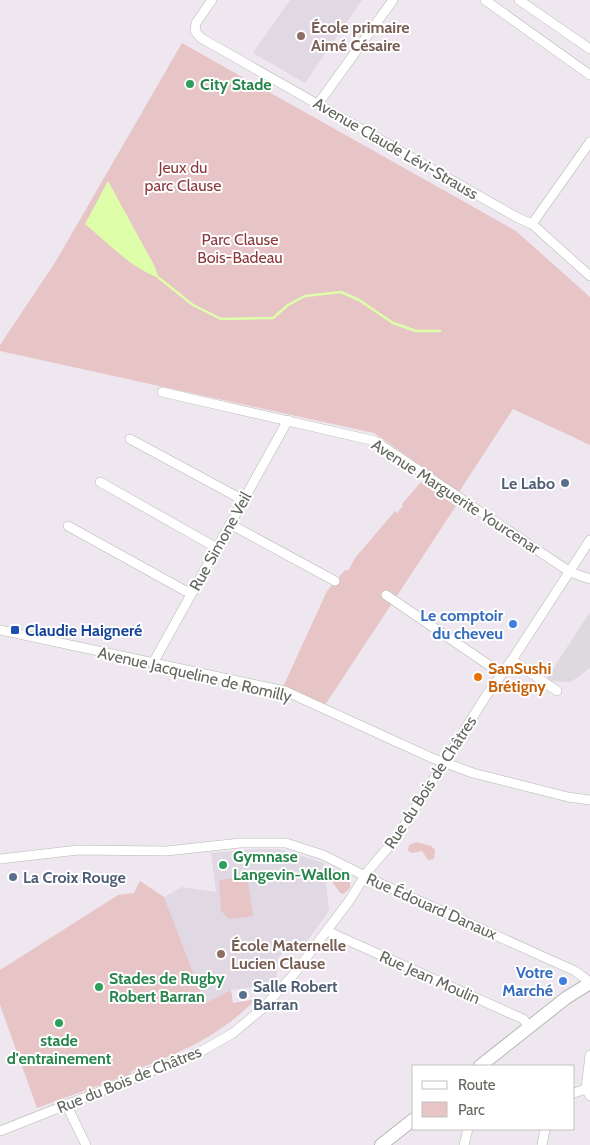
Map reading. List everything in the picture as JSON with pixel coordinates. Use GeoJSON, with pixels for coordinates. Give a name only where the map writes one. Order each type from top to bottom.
{"type":"FeatureCollection","features":[{"type":"Feature","properties":{"kind":"main road"},"geometry":{"type":"LineString","coordinates":[[481,1065],[590,982]]}},
{"type":"Feature","properties":{"kind":"main road"},"geometry":{"type":"LineString","coordinates":[[381,1145],[412,1121]]}},
{"type":"Feature","properties":{"kind":"street","name":"Avenue Claude Lévi-Strauss"},"geometry":{"type":"LineString","coordinates":[[212,0],[196,23],[195,30],[202,38],[518,218],[532,224],[590,276]]}},
{"type":"Feature","properties":{"kind":"street"},"geometry":{"type":"LineString","coordinates":[[318,104],[393,0]]}},
{"type":"Feature","properties":{"kind":"street"},"geometry":{"type":"LineString","coordinates":[[485,0],[590,75]]}},
{"type":"Feature","properties":{"kind":"street"},"geometry":{"type":"LineString","coordinates":[[519,0],[590,49]]}},
{"type":"Feature","properties":{"kind":"street"},"geometry":{"type":"LineString","coordinates":[[532,224],[590,142]]}},
{"type":"Feature","properties":{"kind":"street","name":"Avenue Marguerite Yourcenar"},"geometry":{"type":"LineString","coordinates":[[162,392],[375,441],[570,572]]}},
{"type":"Feature","properties":{"kind":"street","name":"Rue Simone Veil"},"geometry":{"type":"LineString","coordinates":[[153,663],[288,420]]}},
{"type":"Feature","properties":{"kind":"street"},"geometry":{"type":"LineString","coordinates":[[130,439],[243,500]]}},
{"type":"Feature","properties":{"kind":"street"},"geometry":{"type":"LineString","coordinates":[[100,482],[217,548]]}},
{"type":"Feature","properties":{"kind":"street"},"geometry":{"type":"LineString","coordinates":[[230,524],[335,581]]}},
{"type":"Feature","properties":{"kind":"street"},"geometry":{"type":"LineString","coordinates":[[68,526],[191,594]]}},
{"type":"Feature","properties":{"kind":"street","name":"Rue du Bois de Châtres"},"geometry":{"type":"LineString","coordinates":[[0,1131],[179,1062],[233,1033],[276,994],[327,931],[365,876],[397,837],[590,540]]}},
{"type":"Feature","properties":{"kind":"street"},"geometry":{"type":"LineString","coordinates":[[570,572],[590,579]]}},
{"type":"Feature","properties":{"kind":"street"},"geometry":{"type":"LineString","coordinates":[[386,595],[502,674]]}},
{"type":"Feature","properties":{"kind":"street","name":"Avenue Jacqueline de Romilly"},"geometry":{"type":"LineString","coordinates":[[0,630],[285,691],[466,770],[568,797],[590,800]]}},
{"type":"Feature","properties":{"kind":"street"},"geometry":{"type":"LineString","coordinates":[[512,660],[557,691]]}},
{"type":"Feature","properties":{"kind":"street","name":"Rue Édouard Danaux"},"geometry":{"type":"LineString","coordinates":[[0,859],[78,850],[167,851],[268,842],[286,843],[323,855],[365,876],[575,971],[590,982]]}},
{"type":"Feature","properties":{"kind":"street","name":"Rue Jean Moulin"},"geometry":{"type":"LineString","coordinates":[[327,931],[523,1019],[530,1027]]}},
{"type":"Feature","properties":{"kind":"street"},"geometry":{"type":"LineString","coordinates":[[575,1093],[588,1093],[590,1055]]}},
{"type":"Feature","properties":{"kind":"street"},"geometry":{"type":"LineString","coordinates":[[66,1104],[86,1145]]}},
{"type":"Feature","properties":{"kind":"street"},"geometry":{"type":"LineString","coordinates":[[464,1145],[468,1130]]}},
{"type":"Feature","properties":{"kind":"street"},"geometry":{"type":"LineString","coordinates":[[542,1145],[545,1130]]}},
{"type":"Feature","properties":{"kind":"shaded area","name":"École primaire Aimé Césaire"},"geometry":{"type":"Polygon","coordinates":[[[290,0],[362,0],[305,83],[253,53],[290,0]]]}},
{"type":"Feature","properties":{"kind":"shaded area"},"geometry":{"type":"Polygon","coordinates":[[[108,181],[154,265],[159,278],[129,262],[85,224],[108,181]]]}},
{"type":"Feature","properties":{"kind":"shaded area"},"geometry":{"type":"Polygon","coordinates":[[[590,612],[590,668],[571,682],[545,681],[590,612]]]}},
{"type":"Feature","properties":{"kind":"shaded area"},"geometry":{"type":"Polygon","coordinates":[[[279,849],[324,863],[329,911],[306,943],[289,946],[278,958],[276,985],[265,995],[254,987],[231,990],[205,1003],[164,897],[182,887],[216,892],[211,853],[279,849]]]}},
{"type":"Feature","properties":{"kind":"green space","name":"Parc Clause Bois-Badeau"},"geometry":{"type":"Polygon","coordinates":[[[182,43],[516,231],[590,297],[590,445],[513,409],[459,492],[374,433],[0,351],[0,345],[56,261],[182,43]]]}},
{"type":"Feature","properties":{"kind":"green space"},"geometry":{"type":"Polygon","coordinates":[[[421,482],[456,506],[325,705],[283,687],[327,591],[345,570],[348,571],[355,558],[395,511],[397,513],[403,506],[402,504],[421,482]]]}},
{"type":"Feature","properties":{"kind":"green space"},"geometry":{"type":"Polygon","coordinates":[[[417,842],[431,846],[435,850],[434,859],[428,860],[422,851],[412,853],[408,851],[409,845],[417,842]]]}},
{"type":"Feature","properties":{"kind":"green space"},"geometry":{"type":"Polygon","coordinates":[[[333,869],[350,878],[350,888],[344,894],[340,893],[333,883],[333,869]]]}},
{"type":"Feature","properties":{"kind":"green space"},"geometry":{"type":"Polygon","coordinates":[[[247,876],[253,916],[229,919],[221,911],[219,880],[247,876]]]}},
{"type":"Feature","properties":{"kind":"green space","name":"Stades de Rugby Robert Barran"},"geometry":{"type":"Polygon","coordinates":[[[140,881],[164,897],[205,1003],[231,990],[233,1003],[256,999],[228,1024],[183,1050],[132,1071],[130,1074],[37,1108],[0,1005],[0,970],[118,895],[134,893],[140,881]]]}},
{"type":"Feature","properties":{"kind":"waterway"},"geometry":{"type":"LineString","coordinates":[[159,278],[193,305],[221,319],[273,318],[288,305],[305,296],[341,292],[359,300],[393,323],[416,331],[440,331]]}},
{"type":"Feature","properties":{"kind":"place","name":"École primaire Aimé Césaire"},"geometry":{"type":"Point","coordinates":[301,36]}},
{"type":"Feature","properties":{"kind":"place","name":"City Stade"},"geometry":{"type":"Point","coordinates":[190,84]}},
{"type":"Feature","properties":{"kind":"place","name":"Le Labo"},"geometry":{"type":"Point","coordinates":[565,483]}},
{"type":"Feature","properties":{"kind":"place","name":"Le comptoir du cheveu"},"geometry":{"type":"Point","coordinates":[513,624]}},
{"type":"Feature","properties":{"kind":"place","name":"Claudie Haigneré"},"geometry":{"type":"Point","coordinates":[15,630]}},
{"type":"Feature","properties":{"kind":"place","name":"SanSushi Brétigny"},"geometry":{"type":"Point","coordinates":[478,677]}},
{"type":"Feature","properties":{"kind":"place","name":"Gymnase Langevin-Wallon"},"geometry":{"type":"Point","coordinates":[223,865]}},
{"type":"Feature","properties":{"kind":"place","name":"La Croix Rouge"},"geometry":{"type":"Point","coordinates":[13,877]}},
{"type":"Feature","properties":{"kind":"place","name":"École Maternelle Lucien Clause"},"geometry":{"type":"Point","coordinates":[221,954]}},
{"type":"Feature","properties":{"kind":"place","name":"Votre Marché"},"geometry":{"type":"Point","coordinates":[563,981]}},
{"type":"Feature","properties":{"kind":"place","name":"Stades de Rugby Robert Barran"},"geometry":{"type":"Point","coordinates":[99,987]}},
{"type":"Feature","properties":{"kind":"place","name":"Salle Robert Barran"},"geometry":{"type":"Point","coordinates":[243,995]}},
{"type":"Feature","properties":{"kind":"place","name":"stade d'entrainement"},"geometry":{"type":"Point","coordinates":[59,1023]}},
{"type":"Feature","properties":{"kind":"park label","name":"Jeux du parc Clause"},"geometry":{"type":"Point","coordinates":[183,176]}}]}
